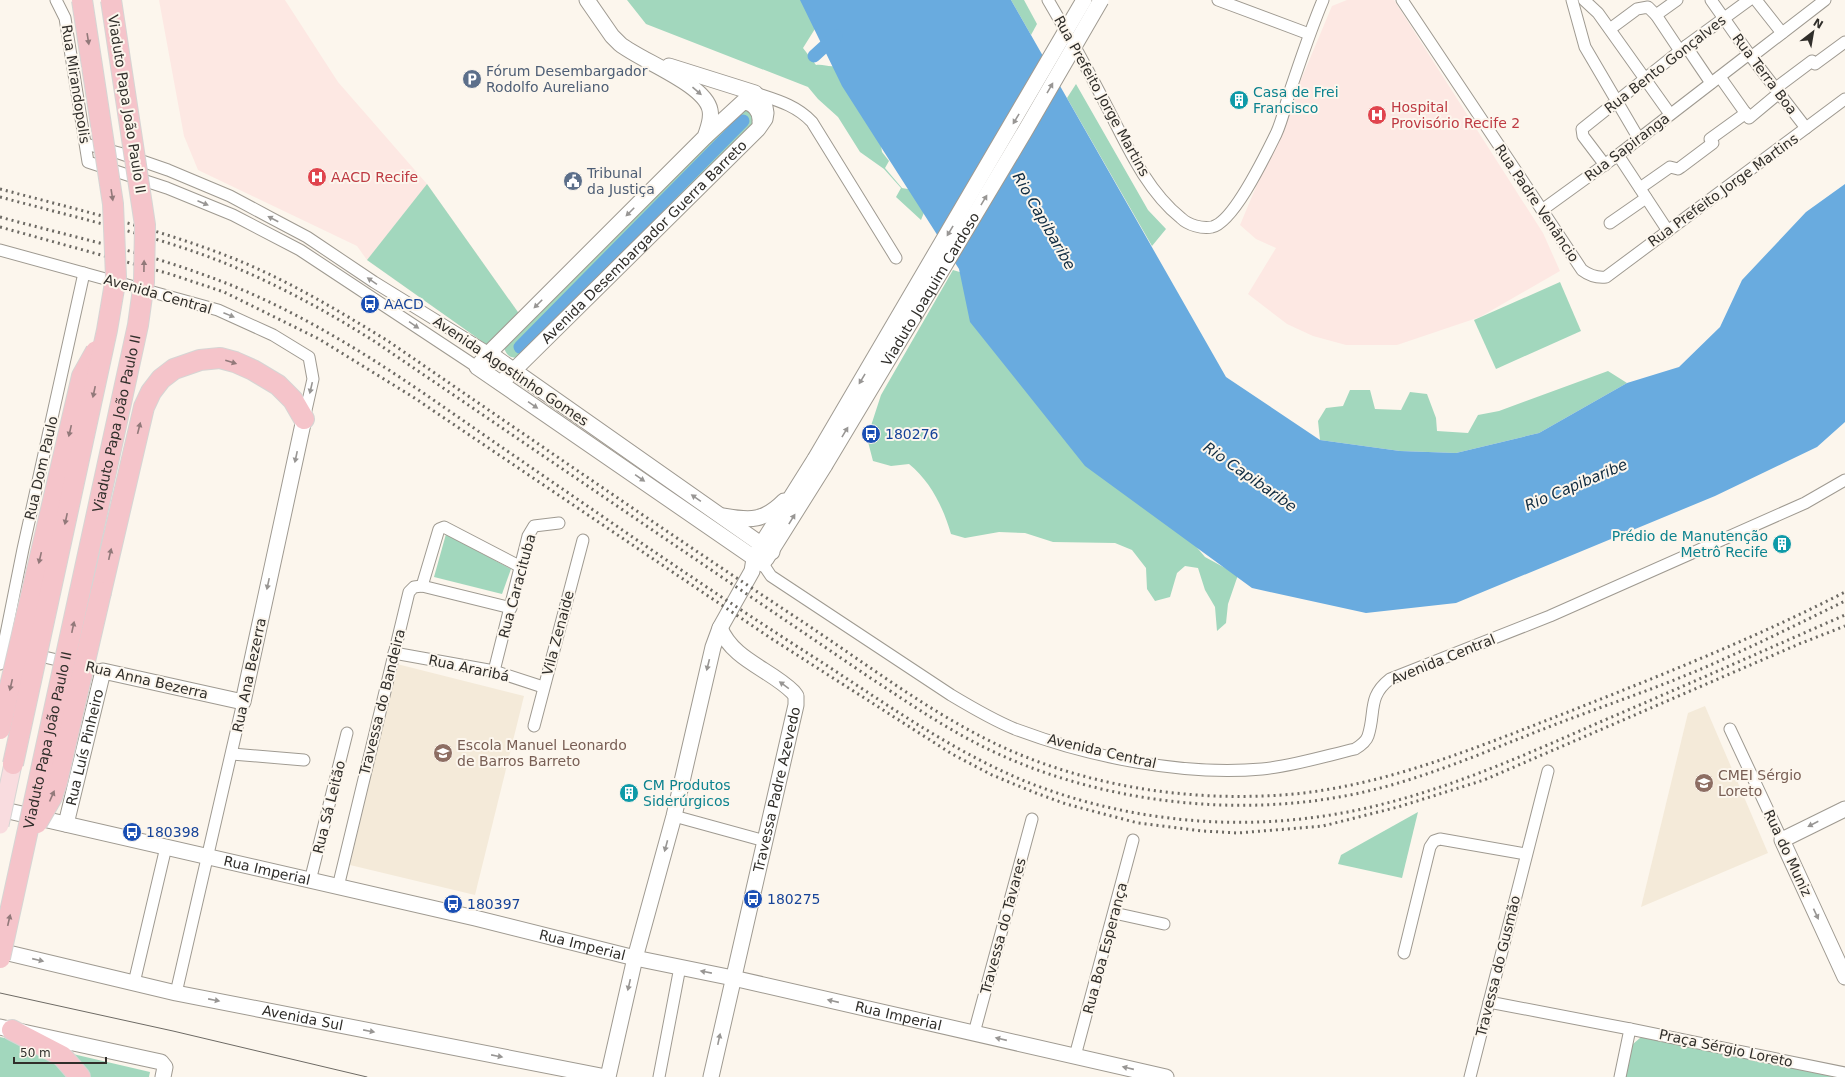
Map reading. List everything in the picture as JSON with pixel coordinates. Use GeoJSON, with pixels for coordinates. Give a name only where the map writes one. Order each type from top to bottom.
{"type":"FeatureCollection","features":[{"type":"Feature","properties":{"kind":"highway","name":"Viaduto Papa João Paulo II"},"geometry":{"type":"LineString","coordinates":[[13,764],[107,330],[116,277],[113,204],[82,0]]}},
{"type":"Feature","properties":{"kind":"highway","name":"Viaduto Papa João Paulo II"},"geometry":{"type":"LineString","coordinates":[[0,958],[137,332],[144,282],[145,225],[111,0]]}},
{"type":"Feature","properties":{"kind":"highway"},"geometry":{"type":"LineString","coordinates":[[0,729],[82,376],[107,330]]}},
{"type":"Feature","properties":{"kind":"highway"},"geometry":{"type":"LineString","coordinates":[[26,843],[52,796],[57,782],[132,456],[144,407],[151,392],[161,379],[174,369],[211,358],[235,362],[266,378],[286,392],[304,419]]}},
{"type":"Feature","properties":{"kind":"highway"},"geometry":{"type":"LineString","coordinates":[[0,778],[13,764]]}},
{"type":"Feature","properties":{"kind":"highway"},"geometry":{"type":"LineString","coordinates":[[6,1028],[62,1056],[80,1077]]}},
{"type":"Feature","properties":{"kind":"main road"},"geometry":{"type":"LineString","coordinates":[[0,825],[13,764]]}},
{"type":"Feature","properties":{"kind":"street"},"geometry":{"type":"LineString","coordinates":[[587,0],[616,40],[630,52],[700,92],[710,109],[710,120],[705,137]]}},
{"type":"Feature","properties":{"kind":"street","name":"Rua Prefeito Jorge Martins"},"geometry":{"type":"LineString","coordinates":[[1048,0],[1077,48],[1141,171],[1166,203],[1182,219],[1202,227],[1212,227],[1219,224],[1232,210],[1242,197],[1277,132],[1309,34],[1323,0]]}},
{"type":"Feature","properties":{"kind":"street","name":"Viaduto Joaquim Cardoso"},"geometry":{"type":"LineString","coordinates":[[767,549],[801,480],[820,462],[1084,0]]}},
{"type":"Feature","properties":{"kind":"street","name":"Viaduto Joaquim Cardoso"},"geometry":{"type":"LineString","coordinates":[[607,1077],[636,958],[674,816],[706,674],[720,628],[756,565],[1025,131],[1101,0]]}},
{"type":"Feature","properties":{"kind":"street"},"geometry":{"type":"LineString","coordinates":[[1218,0],[1309,34]]}},
{"type":"Feature","properties":{"kind":"street","name":"Rua Padre Venâncio"},"geometry":{"type":"LineString","coordinates":[[1402,0],[1582,270],[1590,276],[1599,278]]}},
{"type":"Feature","properties":{"kind":"street"},"geometry":{"type":"LineString","coordinates":[[1572,0],[1585,47],[1639,139]]}},
{"type":"Feature","properties":{"kind":"street"},"geometry":{"type":"LineString","coordinates":[[1584,0],[1598,13],[1670,114]]}},
{"type":"Feature","properties":{"kind":"street"},"geometry":{"type":"LineString","coordinates":[[1610,29],[1637,9],[1652,11],[1677,0]]}},
{"type":"Feature","properties":{"kind":"street","name":"Rua Terra Boa"},"geometry":{"type":"LineString","coordinates":[[1711,0],[1750,56],[1806,128]]}},
{"type":"Feature","properties":{"kind":"street","name":"Rua Bento Gonçalves"},"geometry":{"type":"LineString","coordinates":[[1605,165],[1582,136],[1581,130],[1723,18],[1749,0]]}},
{"type":"Feature","properties":{"kind":"street"},"geometry":{"type":"LineString","coordinates":[[1756,0],[1782,33]]}},
{"type":"Feature","properties":{"kind":"street","name":"Rua Sapiranga"},"geometry":{"type":"LineString","coordinates":[[1542,210],[1605,165],[1715,80],[1826,0]]}},
{"type":"Feature","properties":{"kind":"street","name":"Rua Mirandopolis"},"geometry":{"type":"LineString","coordinates":[[58,3],[65,18],[88,162]]}},
{"type":"Feature","properties":{"kind":"street"},"geometry":{"type":"LineString","coordinates":[[1652,11],[1683,49],[1748,115]]}},
{"type":"Feature","properties":{"kind":"street"},"geometry":{"type":"LineString","coordinates":[[1610,223],[1670,166],[1678,169],[1681,168],[1712,141],[1748,115],[1814,62],[1845,42]]}},
{"type":"Feature","properties":{"kind":"street"},"geometry":{"type":"LineString","coordinates":[[640,57],[755,93],[802,112],[812,122],[896,258]]}},
{"type":"Feature","properties":{"kind":"street"},"geometry":{"type":"LineString","coordinates":[[755,93],[765,106],[764,119],[760,127]]}},
{"type":"Feature","properties":{"kind":"street","name":"Rua Prefeito Jorge Martins"},"geometry":{"type":"LineString","coordinates":[[1599,278],[1606,277],[1845,99]]}},
{"type":"Feature","properties":{"kind":"street"},"geometry":{"type":"LineString","coordinates":[[477,367],[489,353],[705,137],[743,102],[747,102],[754,106],[760,118],[760,127]]}},
{"type":"Feature","properties":{"kind":"street","name":"Avenida Desembargador Guerra Barreto"},"geometry":{"type":"LineString","coordinates":[[501,383],[760,127]]}},
{"type":"Feature","properties":{"kind":"street","name":"Avenida Agostinho Gomes"},"geometry":{"type":"LineString","coordinates":[[86,144],[120,153],[168,170],[230,196],[273,218],[318,244],[374,282],[489,353],[767,549]]}},
{"type":"Feature","properties":{"kind":"street"},"geometry":{"type":"LineString","coordinates":[[1618,155],[1668,231]]}},
{"type":"Feature","properties":{"kind":"street","name":"Avenida Agostinho Gomes"},"geometry":{"type":"LineString","coordinates":[[88,162],[167,188],[233,215],[300,250],[501,383],[756,565]]}},
{"type":"Feature","properties":{"kind":"street","name":"Avenida Central"},"geometry":{"type":"LineString","coordinates":[[0,250],[218,310],[273,335],[309,357]]}},
{"type":"Feature","properties":{"kind":"street","name":"Rua Dom Paulo"},"geometry":{"type":"LineString","coordinates":[[0,664],[4,647],[6,610],[23,549],[84,273]]}},
{"type":"Feature","properties":{"kind":"street","name":"Rua Ana Bezerra"},"geometry":{"type":"LineString","coordinates":[[176,992],[232,754],[313,379],[309,357]]}},
{"type":"Feature","properties":{"kind":"street"},"geometry":{"type":"LineString","coordinates":[[721,516],[752,519],[770,513],[786,499],[801,480]]}},
{"type":"Feature","properties":{"kind":"street","name":"Avenida Central"},"geometry":{"type":"LineString","coordinates":[[756,565],[951,695],[1004,723],[1070,746],[1143,763],[1211,770],[1263,769],[1355,749],[1363,743],[1368,736],[1373,700],[1376,693],[1390,679],[1550,616],[1805,503],[1845,480]]}},
{"type":"Feature","properties":{"kind":"street","name":"Rua Caracituba"},"geometry":{"type":"LineString","coordinates":[[494,671],[531,529],[534,526],[559,523]]}},
{"type":"Feature","properties":{"kind":"street"},"geometry":{"type":"LineString","coordinates":[[511,608],[422,586],[439,529],[444,527],[521,566]]}},
{"type":"Feature","properties":{"kind":"street","name":"Vila Zenaide"},"geometry":{"type":"LineString","coordinates":[[534,726],[543,687],[584,540]]}},
{"type":"Feature","properties":{"kind":"street","name":"Travessa do Bandeira"},"geometry":{"type":"LineString","coordinates":[[338,887],[409,592],[414,587],[422,586]]}},
{"type":"Feature","properties":{"kind":"street","name":"Travessa Padre Azevedo"},"geometry":{"type":"LineString","coordinates":[[711,1077],[796,705],[796,696],[789,688],[729,645],[720,628]]}},
{"type":"Feature","properties":{"kind":"street","name":"Rua Anna Bezerra"},"geometry":{"type":"LineString","coordinates":[[4,647],[243,702]]}},
{"type":"Feature","properties":{"kind":"street","name":"Rua Araribá"},"geometry":{"type":"LineString","coordinates":[[394,653],[494,671],[543,687]]}},
{"type":"Feature","properties":{"kind":"street","name":"Rua Luís Pinheiro"},"geometry":{"type":"LineString","coordinates":[[66,824],[103,671]]}},
{"type":"Feature","properties":{"kind":"street","name":"Rua do Muniz"},"geometry":{"type":"LineString","coordinates":[[1730,729],[1845,977]]}},
{"type":"Feature","properties":{"kind":"street","name":"Rua Sá Leitão"},"geometry":{"type":"LineString","coordinates":[[310,880],[347,733]]}},
{"type":"Feature","properties":{"kind":"street"},"geometry":{"type":"LineString","coordinates":[[232,754],[304,760]]}},
{"type":"Feature","properties":{"kind":"street","name":"Travessa do Gusmão"},"geometry":{"type":"LineString","coordinates":[[1470,1077],[1548,771]]}},
{"type":"Feature","properties":{"kind":"street","name":"Rua Imperial"},"geometry":{"type":"LineString","coordinates":[[0,809],[475,918],[636,958],[733,978],[1166,1077]]}},
{"type":"Feature","properties":{"kind":"street"},"geometry":{"type":"LineString","coordinates":[[1782,840],[1845,809]]}},
{"type":"Feature","properties":{"kind":"street"},"geometry":{"type":"LineString","coordinates":[[674,816],[765,841]]}},
{"type":"Feature","properties":{"kind":"street","name":"Travessa do Tavares"},"geometry":{"type":"LineString","coordinates":[[974,1033],[1032,819]]}},
{"type":"Feature","properties":{"kind":"street"},"geometry":{"type":"LineString","coordinates":[[1404,953],[1430,847],[1434,841],[1440,839],[1526,854]]}},
{"type":"Feature","properties":{"kind":"street","name":"Rua Boa Esperança"},"geometry":{"type":"LineString","coordinates":[[1075,1056],[1133,840]]}},
{"type":"Feature","properties":{"kind":"street"},"geometry":{"type":"LineString","coordinates":[[134,983],[166,847]]}},
{"type":"Feature","properties":{"kind":"street"},"geometry":{"type":"LineString","coordinates":[[1114,913],[1164,924]]}},
{"type":"Feature","properties":{"kind":"street","name":"Avenida Sul"},"geometry":{"type":"LineString","coordinates":[[0,951],[176,992],[607,1077]]}},
{"type":"Feature","properties":{"kind":"street"},"geometry":{"type":"LineString","coordinates":[[659,1077],[680,967]]}},
{"type":"Feature","properties":{"kind":"street","name":"Praça Sérgio Loreto"},"geometry":{"type":"LineString","coordinates":[[1488,1002],[1630,1029],[1845,1073]]}},
{"type":"Feature","properties":{"kind":"street"},"geometry":{"type":"LineString","coordinates":[[6,1028],[161,1062],[164,1072]]}},
{"type":"Feature","properties":{"kind":"street"},"geometry":{"type":"LineString","coordinates":[[1620,1077],[1630,1029]]}},
{"type":"Feature","properties":{"kind":"shaded area","name":"AACD Recife"},"geometry":{"type":"Polygon","coordinates":[[[159,0],[285,0],[338,82],[427,184],[520,315],[490,347],[367,260],[357,246],[198,170],[184,136],[159,0]]]}},
{"type":"Feature","properties":{"kind":"shaded area","name":"Hospital Provisório Recife 2"},"geometry":{"type":"Polygon","coordinates":[[[1347,0],[1394,0],[1543,233],[1560,271],[1480,317],[1397,345],[1346,345],[1313,336],[1287,324],[1248,294],[1276,248],[1256,239],[1240,225],[1332,6],[1347,0]]]}},
{"type":"Feature","properties":{"kind":"shaded area","name":"Escola Manuel Leonardo de Barros Barreto"},"geometry":{"type":"Polygon","coordinates":[[[397,664],[524,696],[475,895],[350,865],[397,664]]]}},
{"type":"Feature","properties":{"kind":"shaded area","name":"CMEI Sérgio Loreto"},"geometry":{"type":"Polygon","coordinates":[[[1705,706],[1768,853],[1641,907],[1688,713],[1705,706]]]}},
{"type":"Feature","properties":{"kind":"green space"},"geometry":{"type":"Polygon","coordinates":[[[627,0],[807,0],[818,24],[803,48],[816,65],[835,66],[880,139],[882,152],[889,161],[885,168],[902,188],[913,190],[925,210],[921,220],[896,197],[901,188],[884,169],[860,152],[838,117],[818,99],[808,87],[646,24],[627,0]]]}},
{"type":"Feature","properties":{"kind":"green space"},"geometry":{"type":"Polygon","coordinates":[[[1011,0],[1024,0],[1037,24],[1031,35],[1011,0]]]}},
{"type":"Feature","properties":{"kind":"green space"},"geometry":{"type":"Polygon","coordinates":[[[1076,84],[1148,210],[1166,229],[1152,246],[1067,98],[1076,84]]]}},
{"type":"Feature","properties":{"kind":"green space"},"geometry":{"type":"Polygon","coordinates":[[[744,108],[750,110],[756,125],[523,357],[515,358],[508,355],[503,345],[744,108]]]}},
{"type":"Feature","properties":{"kind":"green space"},"geometry":{"type":"Polygon","coordinates":[[[427,184],[520,315],[490,347],[367,260],[427,184]]]}},
{"type":"Feature","properties":{"kind":"green space"},"geometry":{"type":"Polygon","coordinates":[[[953,270],[963,273],[1205,557],[1238,575],[1228,604],[1226,623],[1217,631],[1215,607],[1205,590],[1198,568],[1185,566],[1177,573],[1170,597],[1155,601],[1147,589],[1146,568],[1132,550],[1115,543],[1053,542],[1025,533],[999,532],[965,538],[951,534],[940,505],[930,487],[917,471],[909,464],[891,466],[873,461],[867,438],[881,395],[953,270]]]}},
{"type":"Feature","properties":{"kind":"green space"},"geometry":{"type":"Polygon","coordinates":[[[1560,282],[1581,331],[1496,369],[1474,320],[1560,282]]]}},
{"type":"Feature","properties":{"kind":"green space"},"geometry":{"type":"Polygon","coordinates":[[[1608,371],[1627,383],[1539,433],[1456,453],[1400,451],[1320,440],[1318,421],[1326,408],[1343,406],[1350,390],[1370,390],[1375,409],[1401,410],[1410,392],[1427,394],[1436,418],[1437,431],[1468,433],[1478,415],[1499,411],[1608,371]]]}},
{"type":"Feature","properties":{"kind":"green space"},"geometry":{"type":"Polygon","coordinates":[[[446,534],[511,569],[502,594],[434,577],[446,534]]]}},
{"type":"Feature","properties":{"kind":"green space"},"geometry":{"type":"Polygon","coordinates":[[[1418,812],[1402,878],[1338,864],[1341,855],[1418,812]]]}},
{"type":"Feature","properties":{"kind":"green space"},"geometry":{"type":"Polygon","coordinates":[[[0,1037],[150,1072],[149,1077],[0,1077],[0,1037]]]}},
{"type":"Feature","properties":{"kind":"green space"},"geometry":{"type":"Polygon","coordinates":[[[1640,1038],[1835,1077],[1624,1077],[1633,1044],[1640,1038]]]}},
{"type":"Feature","properties":{"kind":"water","name":"Rio Capibaribe"},"geometry":{"type":"Polygon","coordinates":[[[800,0],[1011,0],[1226,377],[1320,440],[1400,451],[1456,453],[1539,433],[1627,383],[1679,367],[1720,327],[1742,280],[1806,212],[1845,184],[1845,422],[1817,447],[1715,496],[1456,603],[1366,613],[1252,588],[1085,466],[970,322],[959,269],[842,86],[800,0]]]}},
{"type":"Feature","properties":{"kind":"waterway"},"geometry":{"type":"LineString","coordinates":[[814,56],[836,36]]}},
{"type":"Feature","properties":{"kind":"waterway"},"geometry":{"type":"LineString","coordinates":[[520,347],[743,121]]}},
{"type":"Feature","properties":{"kind":"tram line"},"geometry":{"type":"LineString","coordinates":[[0,993],[173,1031],[367,1077]]}},
{"type":"Feature","properties":{"kind":"railway"},"geometry":{"type":"LineString","coordinates":[[0,189],[178,238],[235,259],[294,287],[388,341],[645,517],[941,714],[971,731],[1031,759],[1059,769],[1116,784],[1174,793],[1263,796],[1303,793],[1342,787],[1380,778],[1418,767],[1494,741],[1638,684],[1777,625],[1845,592]]}},
{"type":"Feature","properties":{"kind":"railway"},"geometry":{"type":"LineString","coordinates":[[0,197],[127,231],[201,254],[246,272],[312,304],[374,341],[869,677],[946,726],[972,741],[1017,762],[1064,779],[1113,792],[1164,800],[1214,805],[1265,805],[1315,801],[1387,786],[1433,772],[1708,666],[1845,601]]}},
{"type":"Feature","properties":{"kind":"railway"},"geometry":{"type":"LineString","coordinates":[[0,217],[130,251],[182,267],[241,289],[306,320],[405,381],[707,587],[897,712],[948,743],[1027,782],[1095,804],[1130,812],[1166,818],[1202,821],[1274,821],[1309,818],[1384,804],[1458,781],[1530,753],[1845,615]]}},
{"type":"Feature","properties":{"kind":"railway"},"geometry":{"type":"LineString","coordinates":[[0,227],[170,274],[224,292],[319,339],[413,397],[772,639],[952,754],[992,775],[1036,793],[1066,804],[1138,823],[1203,831],[1238,833],[1323,826],[1398,807],[1484,780],[1799,644],[1845,626]]}},
{"type":"Feature","properties":{"kind":"place","name":"Fórum Desembargador Rodolfo Aureliano"},"geometry":{"type":"Point","coordinates":[472,79]}},
{"type":"Feature","properties":{"kind":"place","name":"Casa de Frei Francisco"},"geometry":{"type":"Point","coordinates":[1239,100]}},
{"type":"Feature","properties":{"kind":"place","name":"Hospital Provisório Recife 2"},"geometry":{"type":"Point","coordinates":[1377,115]}},
{"type":"Feature","properties":{"kind":"place","name":"AACD Recife"},"geometry":{"type":"Point","coordinates":[317,177]}},
{"type":"Feature","properties":{"kind":"place","name":"Tribunal da Justiça"},"geometry":{"type":"Point","coordinates":[573,181]}},
{"type":"Feature","properties":{"kind":"place","name":"AACD"},"geometry":{"type":"Point","coordinates":[370,304]}},
{"type":"Feature","properties":{"kind":"place","name":"180276"},"geometry":{"type":"Point","coordinates":[871,434]}},
{"type":"Feature","properties":{"kind":"place","name":"Prédio de Manutenção Metrô Recife"},"geometry":{"type":"Point","coordinates":[1782,544]}},
{"type":"Feature","properties":{"kind":"place","name":"Escola Manuel Leonardo de Barros Barreto"},"geometry":{"type":"Point","coordinates":[443,753]}},
{"type":"Feature","properties":{"kind":"place","name":"CMEI Sérgio Loreto"},"geometry":{"type":"Point","coordinates":[1704,783]}},
{"type":"Feature","properties":{"kind":"place","name":"CM Produtos Siderúrgicos"},"geometry":{"type":"Point","coordinates":[629,793]}},
{"type":"Feature","properties":{"kind":"place","name":"180398"},"geometry":{"type":"Point","coordinates":[132,832]}},
{"type":"Feature","properties":{"kind":"place","name":"180275"},"geometry":{"type":"Point","coordinates":[753,899]}},
{"type":"Feature","properties":{"kind":"place","name":"180397"},"geometry":{"type":"Point","coordinates":[453,904]}}]}
